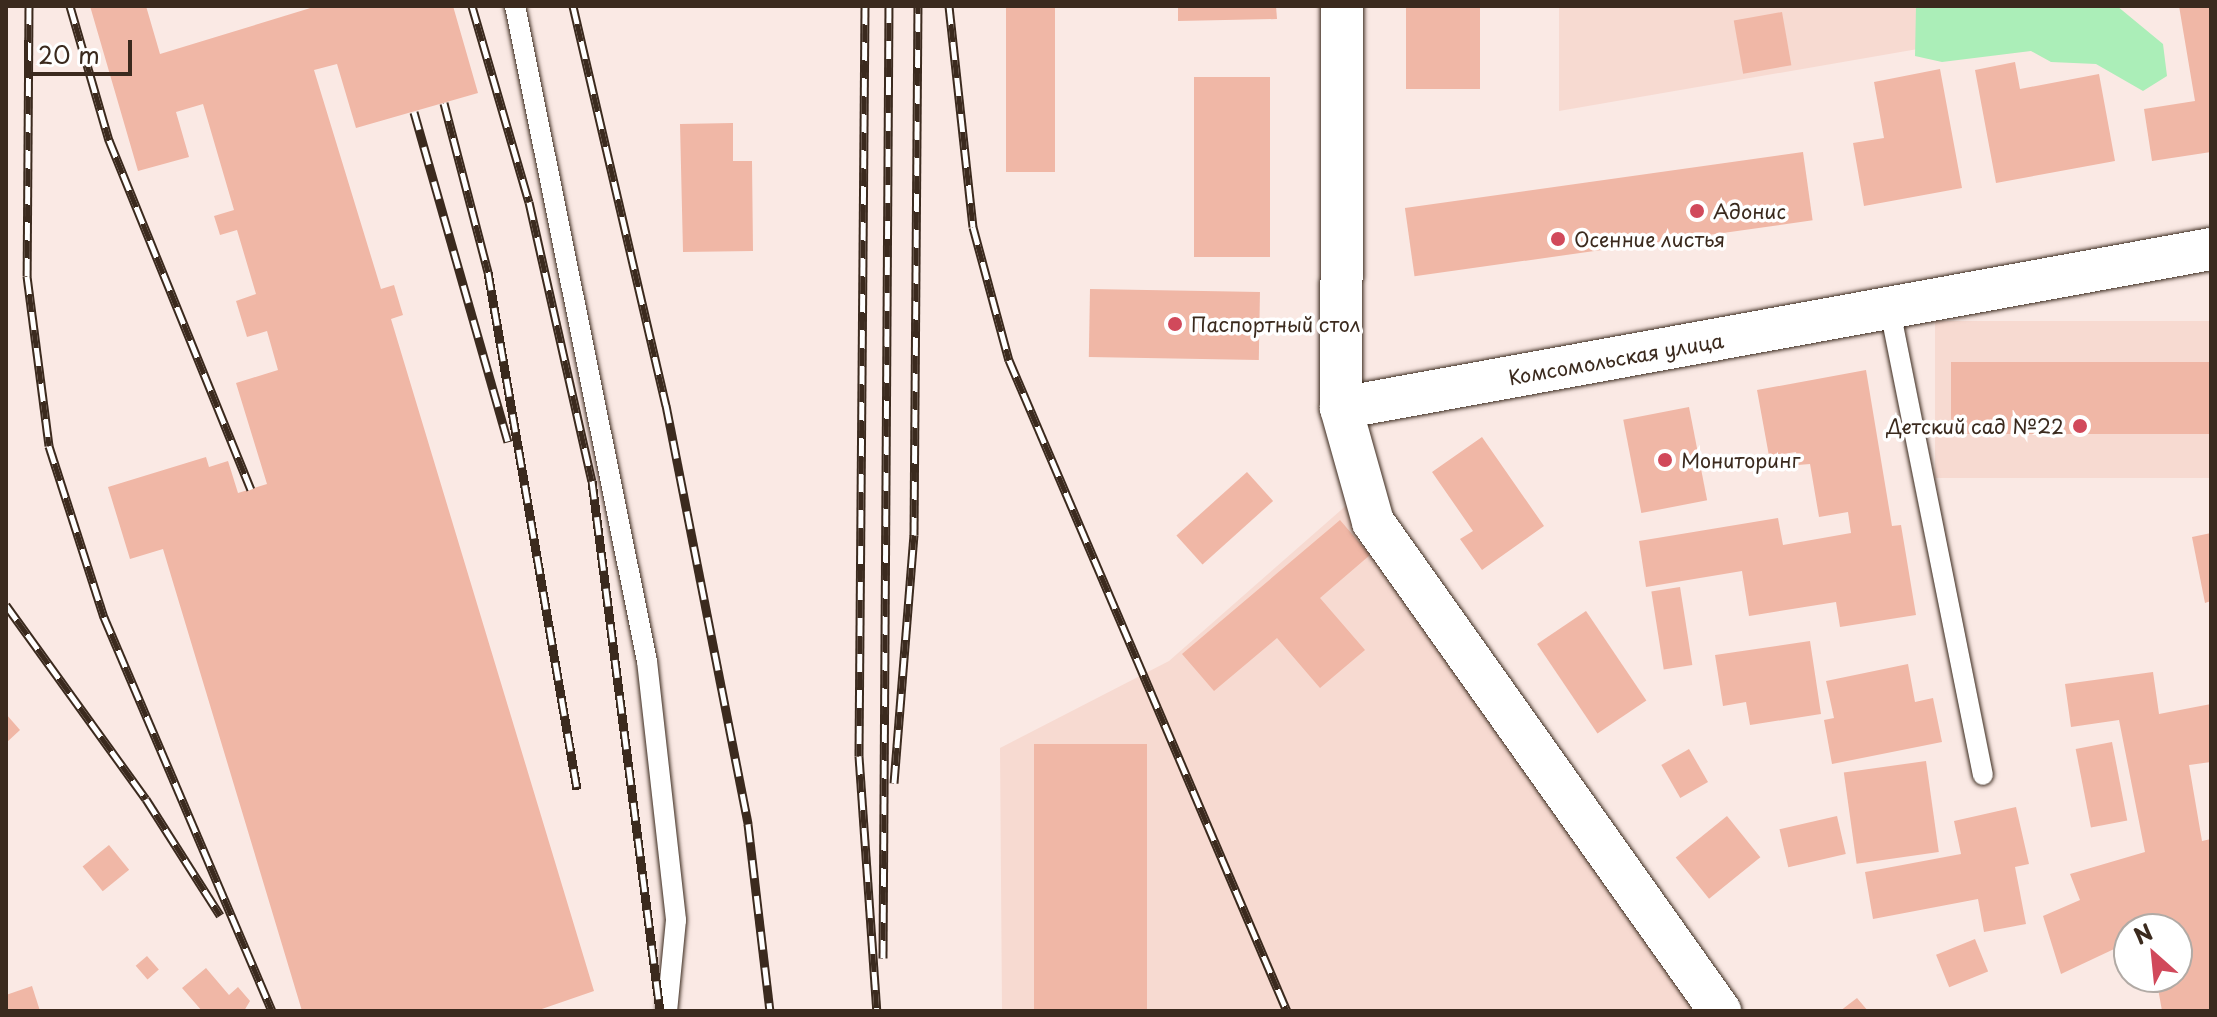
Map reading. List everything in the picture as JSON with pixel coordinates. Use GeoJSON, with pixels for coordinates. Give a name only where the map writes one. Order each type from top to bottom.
{"type":"FeatureCollection","features":[{"type":"Feature","properties":{"kind":"street"},"geometry":{"type":"LineString","coordinates":[[1342,6],[1341,408],[1373,522],[1720,1011]]}},
{"type":"Feature","properties":{"kind":"street","name":"Комсомольская улица"},"geometry":{"type":"LineString","coordinates":[[1341,408],[2211,249]]}},
{"type":"Feature","properties":{"kind":"lane"},"geometry":{"type":"LineString","coordinates":[[515,6],[647,661],[676,920],[667,1011]]}},
{"type":"Feature","properties":{"kind":"lane"},"geometry":{"type":"LineString","coordinates":[[1890,310],[1983,775]]}},
{"type":"Feature","properties":{"kind":"shaded area"},"geometry":{"type":"Polygon","coordinates":[[[1559,6],[1986,6],[1987,37],[1559,111],[1559,6]]]}},
{"type":"Feature","properties":{"kind":"shaded area","name":"Детский сад №22"},"geometry":{"type":"Polygon","coordinates":[[[1935,321],[2211,321],[2211,478],[1935,478],[1935,321]]]}},
{"type":"Feature","properties":{"kind":"shaded area"},"geometry":{"type":"Polygon","coordinates":[[[1357,496],[1698,1011],[1002,1011],[1000,748],[1169,661],[1357,496]]]}},
{"type":"Feature","properties":{"kind":"green space"},"geometry":{"type":"Polygon","coordinates":[[[1916,6],[2117,6],[2163,44],[2167,76],[2143,91],[2096,64],[2051,62],[2031,51],[1942,62],[1915,56],[1916,6]]]}},
{"type":"Feature","properties":{"kind":"building"},"geometry":{"type":"Polygon","coordinates":[[[90,6],[146,6],[160,54],[317,6],[453,6],[478,93],[356,128],[337,64],[314,70],[381,289],[394,285],[403,315],[391,319],[594,991],[536,1011],[302,1011],[163,549],[130,559],[108,487],[206,457],[209,467],[228,461],[238,493],[267,484],[236,383],[278,370],[267,331],[247,337],[236,301],[256,294],[237,230],[220,235],[214,216],[234,210],[203,104],[176,112],[189,157],[138,171],[90,6]]]}},
{"type":"Feature","properties":{"kind":"building"},"geometry":{"type":"Polygon","coordinates":[[[1006,6],[1055,6],[1055,172],[1006,172],[1006,6]]]}},
{"type":"Feature","properties":{"kind":"building"},"geometry":{"type":"Polygon","coordinates":[[[1178,6],[1276,6],[1277,19],[1178,21],[1178,6]]]}},
{"type":"Feature","properties":{"kind":"building"},"geometry":{"type":"Polygon","coordinates":[[[1406,6],[1480,6],[1480,89],[1406,89],[1406,6]]]}},
{"type":"Feature","properties":{"kind":"building"},"geometry":{"type":"Polygon","coordinates":[[[2179,6],[2211,6],[2211,152],[2152,161],[2144,109],[2195,101],[2179,6]]]}},
{"type":"Feature","properties":{"kind":"building"},"geometry":{"type":"Polygon","coordinates":[[[1782,12],[1791,65],[1743,74],[1734,21],[1782,12]]]}},
{"type":"Feature","properties":{"kind":"building"},"geometry":{"type":"Polygon","coordinates":[[[2015,62],[2020,89],[2099,74],[2115,161],[1996,183],[1975,70],[2015,62]]]}},
{"type":"Feature","properties":{"kind":"building"},"geometry":{"type":"Polygon","coordinates":[[[1940,69],[1962,188],[1864,206],[1853,143],[1884,138],[1874,82],[1940,69]]]}},
{"type":"Feature","properties":{"kind":"building"},"geometry":{"type":"Polygon","coordinates":[[[1194,77],[1270,77],[1270,257],[1194,257],[1194,77]]]}},
{"type":"Feature","properties":{"kind":"building"},"geometry":{"type":"Polygon","coordinates":[[[733,123],[733,161],[752,161],[753,251],[683,252],[680,124],[733,123]]]}},
{"type":"Feature","properties":{"kind":"building"},"geometry":{"type":"Polygon","coordinates":[[[1803,152],[1813,220],[1415,276],[1405,208],[1803,152]]]}},
{"type":"Feature","properties":{"kind":"building","name":"Паспортный стол"},"geometry":{"type":"Polygon","coordinates":[[[1090,289],[1260,292],[1259,360],[1089,357],[1090,289]]]}},
{"type":"Feature","properties":{"kind":"building"},"geometry":{"type":"Polygon","coordinates":[[[1951,362],[2211,362],[2211,434],[1951,434],[1951,362]]]}},
{"type":"Feature","properties":{"kind":"building"},"geometry":{"type":"Polygon","coordinates":[[[1866,370],[1892,526],[1901,525],[1916,615],[1840,627],[1836,602],[1749,616],[1742,571],[1646,587],[1639,541],[1778,518],[1783,545],[1851,533],[1848,512],[1819,517],[1810,464],[1798,465],[1796,452],[1769,456],[1757,390],[1866,370]]]}},
{"type":"Feature","properties":{"kind":"building","name":"Мониторинг"},"geometry":{"type":"Polygon","coordinates":[[[1689,407],[1707,500],[1641,513],[1623,420],[1689,407]]]}},
{"type":"Feature","properties":{"kind":"building"},"geometry":{"type":"Polygon","coordinates":[[[1482,437],[1544,526],[1482,570],[1460,539],[1473,531],[1432,472],[1482,437]]]}},
{"type":"Feature","properties":{"kind":"building"},"geometry":{"type":"Polygon","coordinates":[[[1247,472],[1273,501],[1202,565],[1176,536],[1247,472]]]}},
{"type":"Feature","properties":{"kind":"building"},"geometry":{"type":"Polygon","coordinates":[[[1340,520],[1370,555],[1320,598],[1365,650],[1320,688],[1277,638],[1214,691],[1182,654],[1340,520]]]}},
{"type":"Feature","properties":{"kind":"building"},"geometry":{"type":"Polygon","coordinates":[[[2211,533],[2211,601],[2205,603],[2192,537],[2211,533]]]}},
{"type":"Feature","properties":{"kind":"building"},"geometry":{"type":"Polygon","coordinates":[[[1680,587],[1692,665],[1664,670],[1651,592],[1680,587]]]}},
{"type":"Feature","properties":{"kind":"building"},"geometry":{"type":"Polygon","coordinates":[[[1586,611],[1646,701],[1597,734],[1537,644],[1586,611]]]}},
{"type":"Feature","properties":{"kind":"building"},"geometry":{"type":"Polygon","coordinates":[[[1810,641],[1821,714],[1750,725],[1746,702],[1723,706],[1715,655],[1810,641]]]}},
{"type":"Feature","properties":{"kind":"building"},"geometry":{"type":"Polygon","coordinates":[[[1908,664],[1915,702],[1933,698],[1942,742],[1832,764],[1824,720],[1834,718],[1826,681],[1908,664]]]}},
{"type":"Feature","properties":{"kind":"building"},"geometry":{"type":"Polygon","coordinates":[[[2153,672],[2159,714],[2211,704],[2211,762],[2189,765],[2202,841],[2211,839],[2211,1011],[2162,1011],[2159,993],[2193,993],[2193,913],[2113,913],[2113,950],[2061,974],[2043,916],[2080,900],[2070,874],[2145,852],[2119,720],[2071,727],[2065,684],[2153,672]]]}},
{"type":"Feature","properties":{"kind":"building"},"geometry":{"type":"Polygon","coordinates":[[[6,714],[20,730],[6,743],[6,714]]]}},
{"type":"Feature","properties":{"kind":"building"},"geometry":{"type":"Polygon","coordinates":[[[2112,742],[2127,821],[2091,828],[2076,749],[2112,742]]]}},
{"type":"Feature","properties":{"kind":"building"},"geometry":{"type":"Polygon","coordinates":[[[1034,744],[1147,744],[1147,1011],[1034,1011],[1034,744]]]}},
{"type":"Feature","properties":{"kind":"building"},"geometry":{"type":"Polygon","coordinates":[[[1689,749],[1708,782],[1680,798],[1661,765],[1689,749]]]}},
{"type":"Feature","properties":{"kind":"building"},"geometry":{"type":"Polygon","coordinates":[[[1926,761],[1939,852],[1857,864],[1844,773],[1926,761]]]}},
{"type":"Feature","properties":{"kind":"building"},"geometry":{"type":"Polygon","coordinates":[[[2016,807],[2029,864],[2015,867],[2026,924],[1984,932],[1978,899],[1873,919],[1865,872],[1961,854],[1954,821],[2016,807]]]}},
{"type":"Feature","properties":{"kind":"building"},"geometry":{"type":"Polygon","coordinates":[[[1727,816],[1760,857],[1709,899],[1676,858],[1727,816]]]}},
{"type":"Feature","properties":{"kind":"building"},"geometry":{"type":"Polygon","coordinates":[[[1837,816],[1846,854],[1788,867],[1780,829],[1837,816]]]}},
{"type":"Feature","properties":{"kind":"building"},"geometry":{"type":"Polygon","coordinates":[[[109,845],[129,870],[103,891],[83,866],[109,845]]]}},
{"type":"Feature","properties":{"kind":"building"},"geometry":{"type":"Polygon","coordinates":[[[1975,939],[1988,971],[1949,987],[1936,955],[1975,939]]]}},
{"type":"Feature","properties":{"kind":"building"},"geometry":{"type":"Polygon","coordinates":[[[147,956],[159,970],[147,979],[136,966],[147,956]]]}},
{"type":"Feature","properties":{"kind":"building"},"geometry":{"type":"Polygon","coordinates":[[[206,968],[229,995],[238,987],[250,1001],[244,1011],[202,1011],[182,988],[206,968]]]}},
{"type":"Feature","properties":{"kind":"building"},"geometry":{"type":"Polygon","coordinates":[[[32,986],[40,1011],[6,1011],[6,995],[32,986]]]}},
{"type":"Feature","properties":{"kind":"building"},"geometry":{"type":"Polygon","coordinates":[[[1857,998],[1868,1011],[1840,1011],[1857,998]]]}},
{"type":"Feature","properties":{"kind":"railway"},"geometry":{"type":"LineString","coordinates":[[29,6],[27,276],[49,446],[104,617],[272,1011]]}},
{"type":"Feature","properties":{"kind":"railway"},"geometry":{"type":"LineString","coordinates":[[70,6],[109,140],[251,489]]}},
{"type":"Feature","properties":{"kind":"railway"},"geometry":{"type":"LineString","coordinates":[[472,6],[529,202],[592,481],[660,1011]]}},
{"type":"Feature","properties":{"kind":"railway"},"geometry":{"type":"LineString","coordinates":[[573,6],[666,405],[748,824],[770,1011]]}},
{"type":"Feature","properties":{"kind":"railway"},"geometry":{"type":"LineString","coordinates":[[865,6],[859,756],[877,1011]]}},
{"type":"Feature","properties":{"kind":"railway"},"geometry":{"type":"LineString","coordinates":[[883,958],[889,6]]}},
{"type":"Feature","properties":{"kind":"railway"},"geometry":{"type":"LineString","coordinates":[[894,783],[914,535],[918,6]]}},
{"type":"Feature","properties":{"kind":"railway"},"geometry":{"type":"LineString","coordinates":[[949,6],[973,227],[1009,360],[1287,1011]]}},
{"type":"Feature","properties":{"kind":"railway"},"geometry":{"type":"LineString","coordinates":[[444,103],[488,272],[577,789]]}},
{"type":"Feature","properties":{"kind":"railway"},"geometry":{"type":"LineString","coordinates":[[414,112],[508,442]]}},
{"type":"Feature","properties":{"kind":"railway"},"geometry":{"type":"LineString","coordinates":[[6,605],[146,799],[220,915]]}},
{"type":"Feature","properties":{"kind":"place","name":"Адонис"},"geometry":{"type":"Point","coordinates":[1697,211]}},
{"type":"Feature","properties":{"kind":"place","name":"Осенние листья"},"geometry":{"type":"Point","coordinates":[1558,239]}},
{"type":"Feature","properties":{"kind":"place","name":"Паспортный стол"},"geometry":{"type":"Point","coordinates":[1175,324]}},
{"type":"Feature","properties":{"kind":"place","name":"Детский сад №22"},"geometry":{"type":"Point","coordinates":[2080,426]}},
{"type":"Feature","properties":{"kind":"place","name":"Мониторинг"},"geometry":{"type":"Point","coordinates":[1665,460]}}]}
